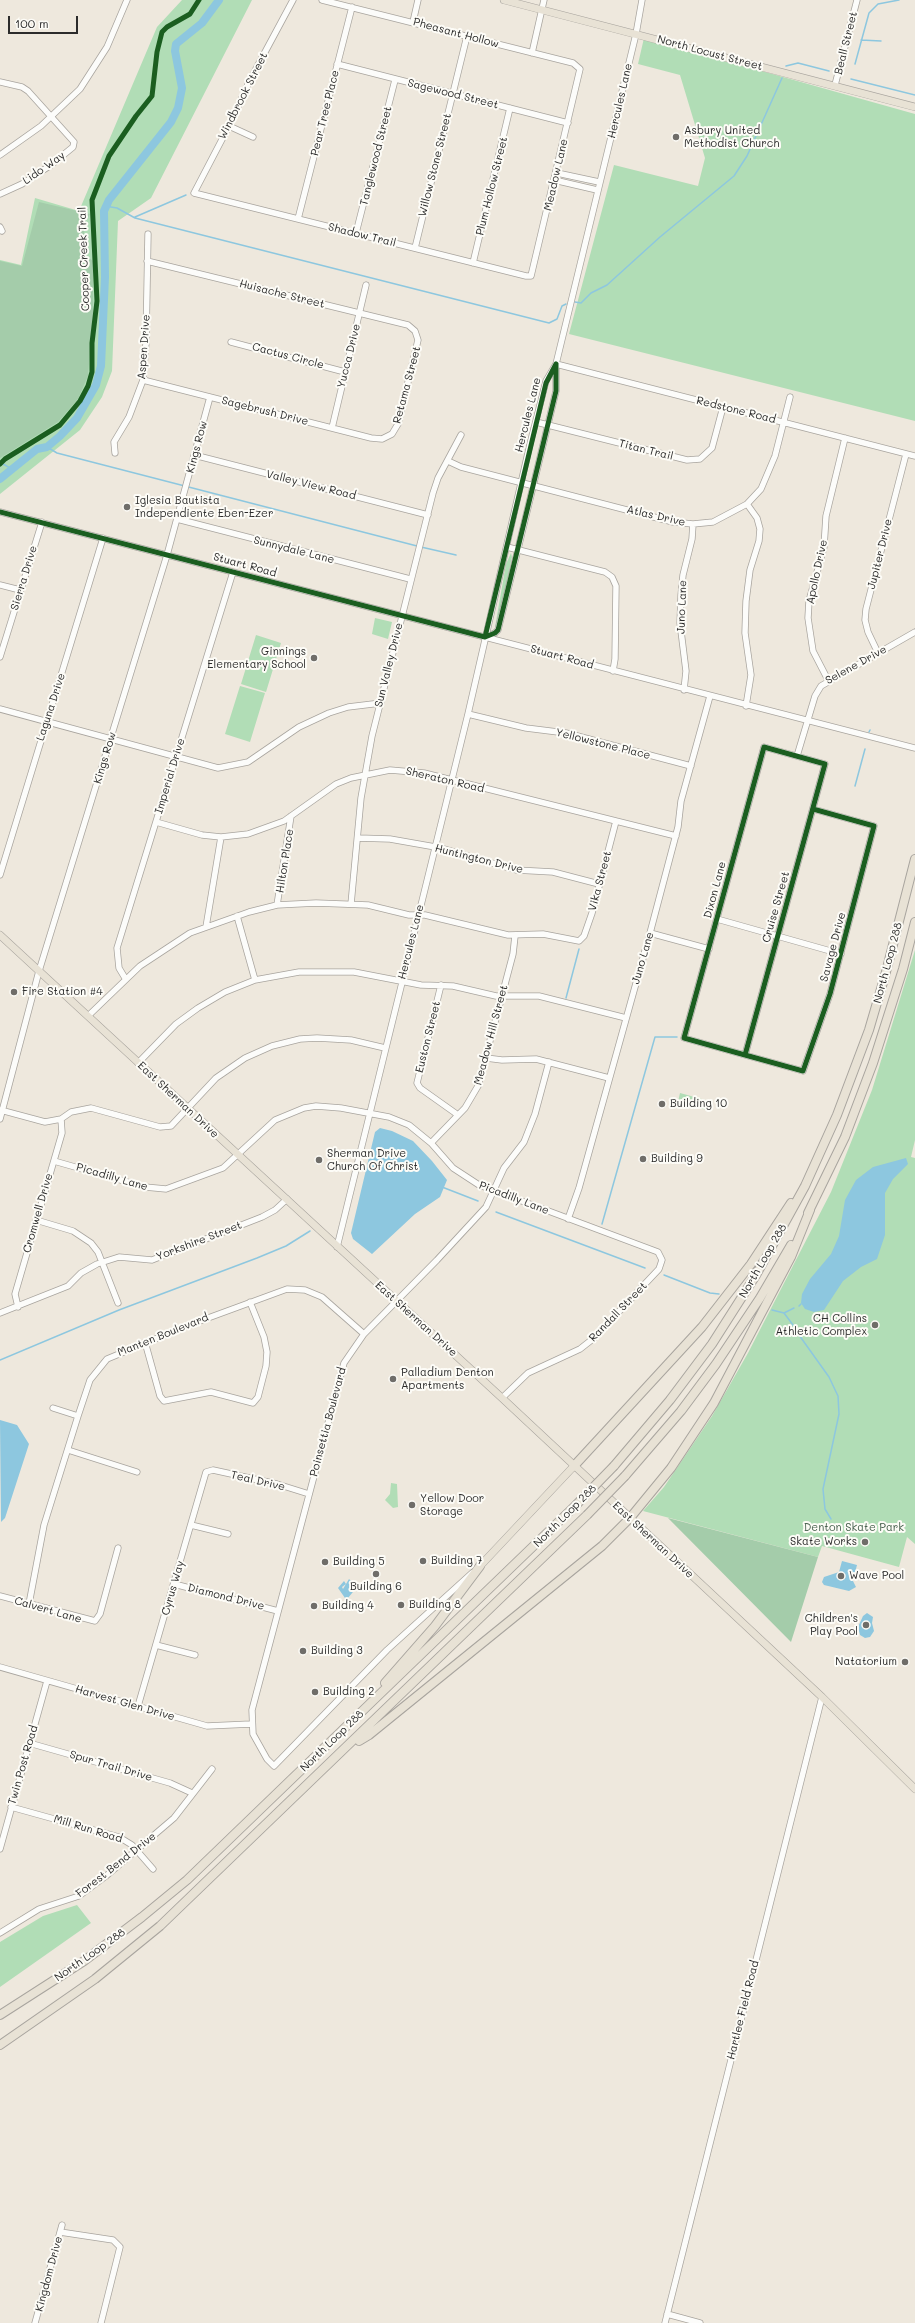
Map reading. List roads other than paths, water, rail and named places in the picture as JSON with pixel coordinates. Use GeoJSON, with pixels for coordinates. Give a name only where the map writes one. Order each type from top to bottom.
{"type":"FeatureCollection","features":[{"type":"Feature","properties":{"kind":"highway","name":"North Loop 288"},"geometry":{"type":"LineString","coordinates":[[0,2015],[84,1961],[160,1902],[214,1855],[576,1505],[614,1466],[670,1400],[716,1338],[777,1238],[819,1156],[869,1030],[886,972],[915,859]]}},
{"type":"Feature","properties":{"kind":"highway","name":"North Loop 288"},"geometry":{"type":"LineString","coordinates":[[0,2045],[95,1979],[160,1926],[348,1747],[587,1515],[625,1476],[681,1410],[719,1359],[774,1276],[810,1210],[842,1143],[873,1063],[899,983],[915,922]]}},
{"type":"Feature","properties":{"kind":"highway"},"geometry":{"type":"LineString","coordinates":[[574,1466],[672,1361],[725,1298],[768,1240],[819,1156]]}},
{"type":"Feature","properties":{"kind":"highway"},"geometry":{"type":"LineString","coordinates":[[348,1747],[369,1735],[602,1546],[630,1518],[671,1468],[714,1402],[791,1257],[810,1210]]}},
{"type":"Feature","properties":{"kind":"highway"},"geometry":{"type":"LineString","coordinates":[[350,1724],[435,1626],[480,1566]]}},
{"type":"Feature","properties":{"kind":"main road","name":"North Locust Street"},"geometry":{"type":"LineString","coordinates":[[504,0],[915,107]]}},
{"type":"Feature","properties":{"kind":"main road","name":"East Sherman Drive"},"geometry":{"type":"LineString","coordinates":[[0,935],[188,1110],[287,1199],[395,1301],[502,1398],[822,1697],[915,1789]]}},
{"type":"Feature","properties":{"kind":"main road"},"geometry":{"type":"LineString","coordinates":[[480,1566],[574,1466]]}},
{"type":"Feature","properties":{"kind":"street"},"geometry":{"type":"LineString","coordinates":[[0,155],[32,134],[52,117],[80,89],[94,69],[112,38],[127,0]]}},
{"type":"Feature","properties":{"kind":"street","name":"Windbrook Street"},"geometry":{"type":"LineString","coordinates":[[194,193],[229,126],[250,80],[293,0]]}},
{"type":"Feature","properties":{"kind":"street","name":"Pheasant Hollow"},"geometry":{"type":"LineString","coordinates":[[324,0],[573,63],[580,69],[580,74]]}},
{"type":"Feature","properties":{"kind":"street"},"geometry":{"type":"LineString","coordinates":[[413,22],[418,0]]}},
{"type":"Feature","properties":{"kind":"street"},"geometry":{"type":"LineString","coordinates":[[532,53],[543,10],[544,0]]}},
{"type":"Feature","properties":{"kind":"street","name":"Hercules Lane"},"geometry":{"type":"LineString","coordinates":[[486,637],[495,634],[498,630],[534,485],[556,391],[556,364],[636,34],[642,0]]}},
{"type":"Feature","properties":{"kind":"street","name":"Beall Street"},"geometry":{"type":"LineString","coordinates":[[835,85],[856,0]]}},
{"type":"Feature","properties":{"kind":"street","name":"Pear Tree Place"},"geometry":{"type":"LineString","coordinates":[[298,219],[352,7]]}},
{"type":"Feature","properties":{"kind":"street","name":"Willow Stone Street"},"geometry":{"type":"LineString","coordinates":[[415,248],[467,36]]}},
{"type":"Feature","properties":{"kind":"street","name":"Sagewood Street"},"geometry":{"type":"LineString","coordinates":[[337,64],[568,123]]}},
{"type":"Feature","properties":{"kind":"street","name":"Meadow Lane"},"geometry":{"type":"LineString","coordinates":[[532,276],[580,74]]}},
{"type":"Feature","properties":{"kind":"street","name":"Tanglewood Street"},"geometry":{"type":"LineString","coordinates":[[356,233],[395,80]]}},
{"type":"Feature","properties":{"kind":"street"},"geometry":{"type":"LineString","coordinates":[[0,82],[22,87],[33,96],[52,117]]}},
{"type":"Feature","properties":{"kind":"street","name":"Plum Hollow Street"},"geometry":{"type":"LineString","coordinates":[[473,263],[510,108]]}},
{"type":"Feature","properties":{"kind":"street","name":"Lido Way"},"geometry":{"type":"LineString","coordinates":[[0,194],[22,184],[73,147],[74,142],[72,138],[52,117]]}},
{"type":"Feature","properties":{"kind":"street"},"geometry":{"type":"LineString","coordinates":[[229,126],[253,137]]}},
{"type":"Feature","properties":{"kind":"street"},"geometry":{"type":"LineString","coordinates":[[557,173],[599,182]]}},
{"type":"Feature","properties":{"kind":"street"},"geometry":{"type":"LineString","coordinates":[[554,180],[597,190]]}},
{"type":"Feature","properties":{"kind":"street","name":"Shadow Trail"},"geometry":{"type":"LineString","coordinates":[[194,193],[473,263],[526,276],[532,276]]}},
{"type":"Feature","properties":{"kind":"street","name":"Aspen Drive"},"geometry":{"type":"LineString","coordinates":[[115,453],[114,442],[128,417],[143,380],[146,343],[148,234]]}},
{"type":"Feature","properties":{"kind":"street","name":"Huisache Street"},"geometry":{"type":"LineString","coordinates":[[147,261],[408,325],[415,331]]}},
{"type":"Feature","properties":{"kind":"street","name":"Yucca Drive"},"geometry":{"type":"LineString","coordinates":[[332,428],[366,285]]}},
{"type":"Feature","properties":{"kind":"street","name":"Retama Street"},"geometry":{"type":"LineString","coordinates":[[387,436],[392,434],[398,424],[418,345],[415,331]]}},
{"type":"Feature","properties":{"kind":"street","name":"Cactus Circle"},"geometry":{"type":"LineString","coordinates":[[231,342],[345,372]]}},
{"type":"Feature","properties":{"kind":"street","name":"Hercules Lane"},"geometry":{"type":"LineString","coordinates":[[337,1247],[434,847],[468,714],[536,422],[547,378],[556,364]]}},
{"type":"Feature","properties":{"kind":"street","name":"Redstone Road"},"geometry":{"type":"LineString","coordinates":[[556,364],[915,456]]}},
{"type":"Feature","properties":{"kind":"street","name":"Sagebrush Drive"},"geometry":{"type":"LineString","coordinates":[[143,380],[371,438],[387,436]]}},
{"type":"Feature","properties":{"kind":"street","name":"Kings Row"},"geometry":{"type":"LineString","coordinates":[[0,1119],[39,971],[168,555],[210,397]]}},
{"type":"Feature","properties":{"kind":"street","name":"Atlas Drive"},"geometry":{"type":"LineString","coordinates":[[448,461],[461,467],[673,522],[692,524],[722,519],[747,504],[761,489],[768,477],[790,397]]}},
{"type":"Feature","properties":{"kind":"street","name":"Titan Trail"},"geometry":{"type":"LineString","coordinates":[[536,422],[687,460],[700,460],[712,448],[723,407]]}},
{"type":"Feature","properties":{"kind":"street","name":"Sun Valley Drive"},"geometry":{"type":"LineString","coordinates":[[351,904],[364,775],[401,615],[437,483],[460,435]]}},
{"type":"Feature","properties":{"kind":"street","name":"Apollo Drive"},"geometry":{"type":"LineString","coordinates":[[828,680],[814,651],[808,618],[809,601],[824,547],[826,516],[845,438]]}},
{"type":"Feature","properties":{"kind":"street","name":"Jupiter Drive"},"geometry":{"type":"LineString","coordinates":[[878,653],[868,632],[866,609],[906,454]]}},
{"type":"Feature","properties":{"kind":"street","name":"Valley View Road"},"geometry":{"type":"LineString","coordinates":[[194,455],[428,515]]}},
{"type":"Feature","properties":{"kind":"street"},"geometry":{"type":"LineString","coordinates":[[746,706],[751,675],[745,633],[746,601],[750,570],[759,541],[760,529],[757,518],[747,504]]}},
{"type":"Feature","properties":{"kind":"street","name":"Stuart Road"},"geometry":{"type":"LineString","coordinates":[[0,512],[486,637],[807,722],[915,748]]}},
{"type":"Feature","properties":{"kind":"street","name":"Sunnydale Lane"},"geometry":{"type":"LineString","coordinates":[[177,519],[410,580]]}},
{"type":"Feature","properties":{"kind":"street","name":"Sierra Drive"},"geometry":{"type":"LineString","coordinates":[[0,657],[42,522]]}},
{"type":"Feature","properties":{"kind":"street","name":"Juno Lane"},"geometry":{"type":"LineString","coordinates":[[684,690],[686,671],[680,623],[681,595],[683,575],[692,539],[692,524]]}},
{"type":"Feature","properties":{"kind":"street","name":"Laguna Drive"},"geometry":{"type":"LineString","coordinates":[[0,875],[103,538]]}},
{"type":"Feature","properties":{"kind":"street"},"geometry":{"type":"LineString","coordinates":[[507,546],[605,572],[612,577],[616,586],[615,659],[612,671]]}},
{"type":"Feature","properties":{"kind":"street","name":"Imperial Drive"},"geometry":{"type":"LineString","coordinates":[[125,978],[119,968],[117,948],[233,572]]}},
{"type":"Feature","properties":{"kind":"street"},"geometry":{"type":"LineString","coordinates":[[0,585],[20,590]]}},
{"type":"Feature","properties":{"kind":"street","name":"Selene Drive"},"geometry":{"type":"LineString","coordinates":[[797,756],[815,696],[821,686],[828,680],[915,632]]}},
{"type":"Feature","properties":{"kind":"street","name":"Juno Lane"},"geometry":{"type":"LineString","coordinates":[[568,1219],[650,933],[676,836],[680,803],[710,696]]}},
{"type":"Feature","properties":{"kind":"street"},"geometry":{"type":"LineString","coordinates":[[0,709],[110,738],[214,768],[240,766],[255,758],[285,735],[313,719],[348,707],[381,703]]}},
{"type":"Feature","properties":{"kind":"street","name":"Yellowstone Place"},"geometry":{"type":"LineString","coordinates":[[468,714],[521,727],[566,733],[691,766]]}},
{"type":"Feature","properties":{"kind":"street","name":"Dixon Lane"},"geometry":{"type":"LineString","coordinates":[[745,1055],[684,1038],[764,747],[797,756]]}},
{"type":"Feature","properties":{"kind":"street","name":"Cruise Street"},"geometry":{"type":"LineString","coordinates":[[745,1055],[825,764],[797,756]]}},
{"type":"Feature","properties":{"kind":"street","name":"Sheraton Road"},"geometry":{"type":"LineString","coordinates":[[156,822],[202,834],[221,837],[260,831],[278,824],[291,816],[336,784],[364,775],[390,770],[406,771],[451,781],[676,836]]}},
{"type":"Feature","properties":{"kind":"street","name":"Savage Drive"},"geometry":{"type":"LineString","coordinates":[[745,1055],[803,1071],[830,994],[874,826],[813,809]]}},
{"type":"Feature","properties":{"kind":"street","name":"Hilton Place"},"geometry":{"type":"LineString","coordinates":[[277,905],[291,816]]}},
{"type":"Feature","properties":{"kind":"street","name":"Vika Street"},"geometry":{"type":"LineString","coordinates":[[515,936],[543,934],[575,942],[581,940],[592,913],[616,821]]}},
{"type":"Feature","properties":{"kind":"street"},"geometry":{"type":"LineString","coordinates":[[206,927],[221,837]]}},
{"type":"Feature","properties":{"kind":"street","name":"Huntington Drive"},"geometry":{"type":"LineString","coordinates":[[358,838],[390,839],[434,847],[516,870],[553,872],[599,884]]}},
{"type":"Feature","properties":{"kind":"street"},"geometry":{"type":"LineString","coordinates":[[88,1016],[125,978],[164,949],[190,933],[237,916],[277,905],[351,904],[425,915],[515,936]]}},
{"type":"Feature","properties":{"kind":"street"},"geometry":{"type":"LineString","coordinates":[[237,916],[255,980]]}},
{"type":"Feature","properties":{"kind":"street"},"geometry":{"type":"LineString","coordinates":[[717,919],[841,954]]}},
{"type":"Feature","properties":{"kind":"street"},"geometry":{"type":"LineString","coordinates":[[650,933],[708,949]]}},
{"type":"Feature","properties":{"kind":"street","name":"Meadow Hill Street"},"geometry":{"type":"LineString","coordinates":[[430,1143],[458,1115],[475,1093],[486,1058],[513,954],[515,936]]}},
{"type":"Feature","properties":{"kind":"street"},"geometry":{"type":"LineString","coordinates":[[138,1063],[158,1041],[190,1013],[225,992],[255,980],[299,972],[354,972],[421,985],[453,986],[502,997],[539,996],[626,1018]]}},
{"type":"Feature","properties":{"kind":"street","name":"Euston Street"},"geometry":{"type":"LineString","coordinates":[[441,985],[417,1083],[420,1088],[458,1115]]}},
{"type":"Feature","properties":{"kind":"street"},"geometry":{"type":"LineString","coordinates":[[1,1111],[45,1122],[61,1119],[71,1112],[90,1108],[160,1127],[175,1124],[216,1078],[245,1058],[272,1046],[300,1039],[317,1038],[351,1040],[385,1048]]}},
{"type":"Feature","properties":{"kind":"street"},"geometry":{"type":"LineString","coordinates":[[486,1058],[502,1060],[528,1058],[609,1078]]}},
{"type":"Feature","properties":{"kind":"street","name":"Poinsettia Boulevard"},"geometry":{"type":"LineString","coordinates":[[480,1566],[387,1650],[274,1766],[258,1746],[251,1724],[254,1703],[341,1370],[347,1356],[364,1334],[483,1212],[495,1192],[504,1168],[524,1142],[535,1114],[549,1062]]}},
{"type":"Feature","properties":{"kind":"street","name":"Picadilly Lane"},"geometry":{"type":"LineString","coordinates":[[54,1161],[157,1189],[179,1186],[223,1168],[238,1155],[263,1128],[274,1120],[293,1111],[324,1106],[370,1114],[404,1123],[430,1143],[462,1175],[495,1192],[645,1248],[655,1250],[660,1254]]}},
{"type":"Feature","properties":{"kind":"street","name":"Cromwell Drive"},"geometry":{"type":"LineString","coordinates":[[18,1307],[15,1294],[62,1133],[61,1119]]}},
{"type":"Feature","properties":{"kind":"street","name":"Yorkshire Street"},"geometry":{"type":"LineString","coordinates":[[0,1313],[68,1286],[91,1266],[119,1257],[152,1260],[262,1217],[275,1210],[287,1199]]}},
{"type":"Feature","properties":{"kind":"street"},"geometry":{"type":"LineString","coordinates":[[36,1220],[81,1235],[98,1252],[118,1303]]}},
{"type":"Feature","properties":{"kind":"street","name":"Randall Street"},"geometry":{"type":"LineString","coordinates":[[502,1398],[528,1373],[580,1349],[594,1338],[659,1269],[662,1260],[660,1254]]}},
{"type":"Feature","properties":{"kind":"street","name":"Manten Boulevard"},"geometry":{"type":"LineString","coordinates":[[29,1604],[44,1525],[78,1416],[90,1380],[100,1365],[111,1356],[282,1290],[307,1291],[324,1298],[364,1334]]}},
{"type":"Feature","properties":{"kind":"street"},"geometry":{"type":"LineString","coordinates":[[145,1342],[160,1396],[164,1401],[211,1392],[253,1403],[258,1397],[266,1366],[267,1352],[264,1337],[250,1302]]}},
{"type":"Feature","properties":{"kind":"street"},"geometry":{"type":"LineString","coordinates":[[53,1408],[78,1416]]}},
{"type":"Feature","properties":{"kind":"street"},"geometry":{"type":"LineString","coordinates":[[68,1450],[136,1472]]}},
{"type":"Feature","properties":{"kind":"street","name":"Teal Drive"},"geometry":{"type":"LineString","coordinates":[[207,1470],[277,1484],[309,1494]]}},
{"type":"Feature","properties":{"kind":"street","name":"Cyrus Way"},"geometry":{"type":"LineString","coordinates":[[138,1706],[191,1525],[204,1475],[207,1470]]}},
{"type":"Feature","properties":{"kind":"street"},"geometry":{"type":"LineString","coordinates":[[191,1525],[228,1534]]}},
{"type":"Feature","properties":{"kind":"street","name":"Calvert Lane"},"geometry":{"type":"LineString","coordinates":[[0,1596],[95,1621],[100,1614],[118,1548]]}},
{"type":"Feature","properties":{"kind":"street","name":"Diamond Drive"},"geometry":{"type":"LineString","coordinates":[[174,1584],[278,1611]]}},
{"type":"Feature","properties":{"kind":"street"},"geometry":{"type":"LineString","coordinates":[[156,1645],[196,1656]]}},
{"type":"Feature","properties":{"kind":"street","name":"Harvest Glen Drive"},"geometry":{"type":"LineString","coordinates":[[0,1667],[207,1726],[251,1724]]}},
{"type":"Feature","properties":{"kind":"street","name":"Twin Post Road"},"geometry":{"type":"LineString","coordinates":[[0,1850],[47,1681]]}},
{"type":"Feature","properties":{"kind":"street","name":"Hartlee Field Road"},"geometry":{"type":"LineString","coordinates":[[665,2323],[822,1697]]}},
{"type":"Feature","properties":{"kind":"street","name":"Spur Trail Drive"},"geometry":{"type":"LineString","coordinates":[[29,1743],[170,1783],[192,1793]]}},
{"type":"Feature","properties":{"kind":"street","name":"Forest Bend Drive"},"geometry":{"type":"LineString","coordinates":[[0,1933],[39,1909],[79,1896],[138,1851],[174,1818],[212,1769]]}},
{"type":"Feature","properties":{"kind":"street","name":"Mill Run Road"},"geometry":{"type":"LineString","coordinates":[[12,1807],[114,1835],[128,1842],[138,1851],[153,1869]]}},
{"type":"Feature","properties":{"kind":"street","name":"Kingdom Drive"},"geometry":{"type":"LineString","coordinates":[[35,2323],[62,2225]]}},
{"type":"Feature","properties":{"kind":"street"},"geometry":{"type":"LineString","coordinates":[[60,2232],[113,2240],[120,2247],[101,2323]]}},
{"type":"Feature","properties":{"kind":"street"},"geometry":{"type":"LineString","coordinates":[[667,2314],[700,2323]]}},
{"type":"Feature","properties":{"kind":"water"},"geometry":{"type":"Polygon","coordinates":[[[380,1128],[392,1131],[413,1141],[447,1180],[440,1197],[415,1214],[372,1254],[353,1239],[351,1233],[375,1132],[380,1128]]]}},
{"type":"Feature","properties":{"kind":"water"},"geometry":{"type":"Polygon","coordinates":[[[906,1158],[908,1164],[893,1179],[885,1193],[885,1235],[877,1259],[861,1267],[843,1281],[824,1310],[814,1312],[805,1309],[801,1303],[802,1294],[810,1279],[831,1254],[839,1236],[845,1200],[856,1180],[873,1167],[906,1158]]]}},
{"type":"Feature","properties":{"kind":"water"},"geometry":{"type":"Polygon","coordinates":[[[0,1420],[17,1425],[29,1444],[5,1518],[1,1522],[0,1420]]]}},
{"type":"Feature","properties":{"kind":"water","name":"Wave Pool"},"geometry":{"type":"Polygon","coordinates":[[[842,1561],[857,1565],[853,1581],[856,1587],[849,1591],[824,1585],[822,1582],[824,1577],[839,1572],[842,1561]]]}},
{"type":"Feature","properties":{"kind":"water"},"geometry":{"type":"Polygon","coordinates":[[[349,1579],[357,1587],[348,1598],[345,1598],[338,1588],[344,1581],[346,1584],[349,1579]]]}},
{"type":"Feature","properties":{"kind":"water","name":"Children's Play Pool"},"geometry":{"type":"Polygon","coordinates":[[[867,1613],[873,1617],[872,1623],[874,1631],[870,1637],[865,1638],[860,1635],[858,1627],[863,1616],[867,1613]]]}},
{"type":"Feature","properties":{"kind":"waterway"},"geometry":{"type":"LineString","coordinates":[[0,479],[37,449],[47,447],[60,436],[77,418],[96,385],[101,366],[105,277],[104,211],[109,200],[171,122],[178,108],[182,88],[175,51],[176,44],[202,23],[219,0]]}},
{"type":"Feature","properties":{"kind":"waterway"},"geometry":{"type":"LineString","coordinates":[[855,64],[869,13],[878,4],[899,0]]}},
{"type":"Feature","properties":{"kind":"waterway"},"geometry":{"type":"LineString","coordinates":[[861,40],[881,41]]}},
{"type":"Feature","properties":{"kind":"waterway"},"geometry":{"type":"LineString","coordinates":[[786,66],[798,63],[829,71]]}},
{"type":"Feature","properties":{"kind":"waterway"},"geometry":{"type":"LineString","coordinates":[[575,302],[581,303],[591,293],[607,285],[660,237],[734,176],[747,156],[782,78]]}},
{"type":"Feature","properties":{"kind":"waterway"},"geometry":{"type":"LineString","coordinates":[[851,79],[915,95]]}},
{"type":"Feature","properties":{"kind":"waterway"},"geometry":{"type":"LineString","coordinates":[[135,217],[186,195]]}},
{"type":"Feature","properties":{"kind":"waterway"},"geometry":{"type":"LineString","coordinates":[[105,206],[117,208],[135,218],[549,323],[557,319],[562,306],[566,304]]}},
{"type":"Feature","properties":{"kind":"waterway"},"geometry":{"type":"LineString","coordinates":[[47,447],[57,453],[417,546]]}},
{"type":"Feature","properties":{"kind":"waterway"},"geometry":{"type":"LineString","coordinates":[[3,464],[12,469]]}},
{"type":"Feature","properties":{"kind":"waterway"},"geometry":{"type":"LineString","coordinates":[[421,547],[456,555]]}},
{"type":"Feature","properties":{"kind":"waterway"},"geometry":{"type":"LineString","coordinates":[[855,786],[865,749]]}},
{"type":"Feature","properties":{"kind":"waterway"},"geometry":{"type":"LineString","coordinates":[[566,998],[579,949]]}},
{"type":"Feature","properties":{"kind":"waterway"},"geometry":{"type":"LineString","coordinates":[[602,1224],[655,1037],[677,1037]]}},
{"type":"Feature","properties":{"kind":"waterway"},"geometry":{"type":"LineString","coordinates":[[442,1187],[478,1201]]}},
{"type":"Feature","properties":{"kind":"waterway"},"geometry":{"type":"LineString","coordinates":[[496,1212],[645,1268]]}},
{"type":"Feature","properties":{"kind":"waterway"},"geometry":{"type":"LineString","coordinates":[[0,1360],[119,1310],[286,1246],[310,1231]]}},
{"type":"Feature","properties":{"kind":"waterway"},"geometry":{"type":"LineString","coordinates":[[664,1275],[710,1293],[719,1294]]}},
{"type":"Feature","properties":{"kind":"waterway"},"geometry":{"type":"LineString","coordinates":[[784,1313],[794,1308]]}},
{"type":"Feature","properties":{"kind":"waterway"},"geometry":{"type":"LineString","coordinates":[[772,1310],[784,1313],[796,1329]]}},
{"type":"Feature","properties":{"kind":"waterway"},"geometry":{"type":"LineString","coordinates":[[799,1335],[829,1377],[838,1396],[839,1414],[823,1489],[825,1509],[831,1519]]}},
{"type":"Feature","properties":{"kind":"place","name":"Asbury United Methodist Church"},"geometry":{"type":"Point","coordinates":[676,137]}},
{"type":"Feature","properties":{"kind":"place","name":"Iglesia Bautista Independiente Eben-Ezer"},"geometry":{"type":"Point","coordinates":[127,507]}},
{"type":"Feature","properties":{"kind":"place","name":"Ginnings Elementary School"},"geometry":{"type":"Point","coordinates":[314,658]}},
{"type":"Feature","properties":{"kind":"place","name":"Fire Station #4"},"geometry":{"type":"Point","coordinates":[14,992]}},
{"type":"Feature","properties":{"kind":"place","name":"Building 10"},"geometry":{"type":"Point","coordinates":[662,1104]}},
{"type":"Feature","properties":{"kind":"place","name":"Building 9"},"geometry":{"type":"Point","coordinates":[643,1159]}},
{"type":"Feature","properties":{"kind":"place","name":"Sherman Drive Church Of Christ"},"geometry":{"type":"Point","coordinates":[319,1160]}},
{"type":"Feature","properties":{"kind":"place","name":"CH Collins Athletic Complex"},"geometry":{"type":"Point","coordinates":[875,1325]}},
{"type":"Feature","properties":{"kind":"place","name":"Palladium Denton Apartments"},"geometry":{"type":"Point","coordinates":[393,1379]}},
{"type":"Feature","properties":{"kind":"place","name":"Yellow Door Storage"},"geometry":{"type":"Point","coordinates":[412,1505]}},
{"type":"Feature","properties":{"kind":"place","name":"Skate Works"},"geometry":{"type":"Point","coordinates":[865,1542]}},
{"type":"Feature","properties":{"kind":"place","name":"Building 7"},"geometry":{"type":"Point","coordinates":[423,1561]}},
{"type":"Feature","properties":{"kind":"place","name":"Building 5"},"geometry":{"type":"Point","coordinates":[325,1562]}},
{"type":"Feature","properties":{"kind":"place","name":"Building 6"},"geometry":{"type":"Point","coordinates":[376,1574]}},
{"type":"Feature","properties":{"kind":"place","name":"Wave Pool"},"geometry":{"type":"Point","coordinates":[841,1576]}},
{"type":"Feature","properties":{"kind":"place","name":"Building 8"},"geometry":{"type":"Point","coordinates":[401,1605]}},
{"type":"Feature","properties":{"kind":"place","name":"Building 4"},"geometry":{"type":"Point","coordinates":[314,1606]}},
{"type":"Feature","properties":{"kind":"place","name":"Children's Play Pool"},"geometry":{"type":"Point","coordinates":[866,1625]}},
{"type":"Feature","properties":{"kind":"place","name":"Building 3"},"geometry":{"type":"Point","coordinates":[303,1651]}},
{"type":"Feature","properties":{"kind":"place","name":"Natatorium"},"geometry":{"type":"Point","coordinates":[905,1662]}},
{"type":"Feature","properties":{"kind":"place","name":"Building 2"},"geometry":{"type":"Point","coordinates":[315,1692]}},
{"type":"Feature","properties":{"kind":"park label","name":"Denton Skate Park"},"geometry":{"type":"Point","coordinates":[854,1528]}}]}
